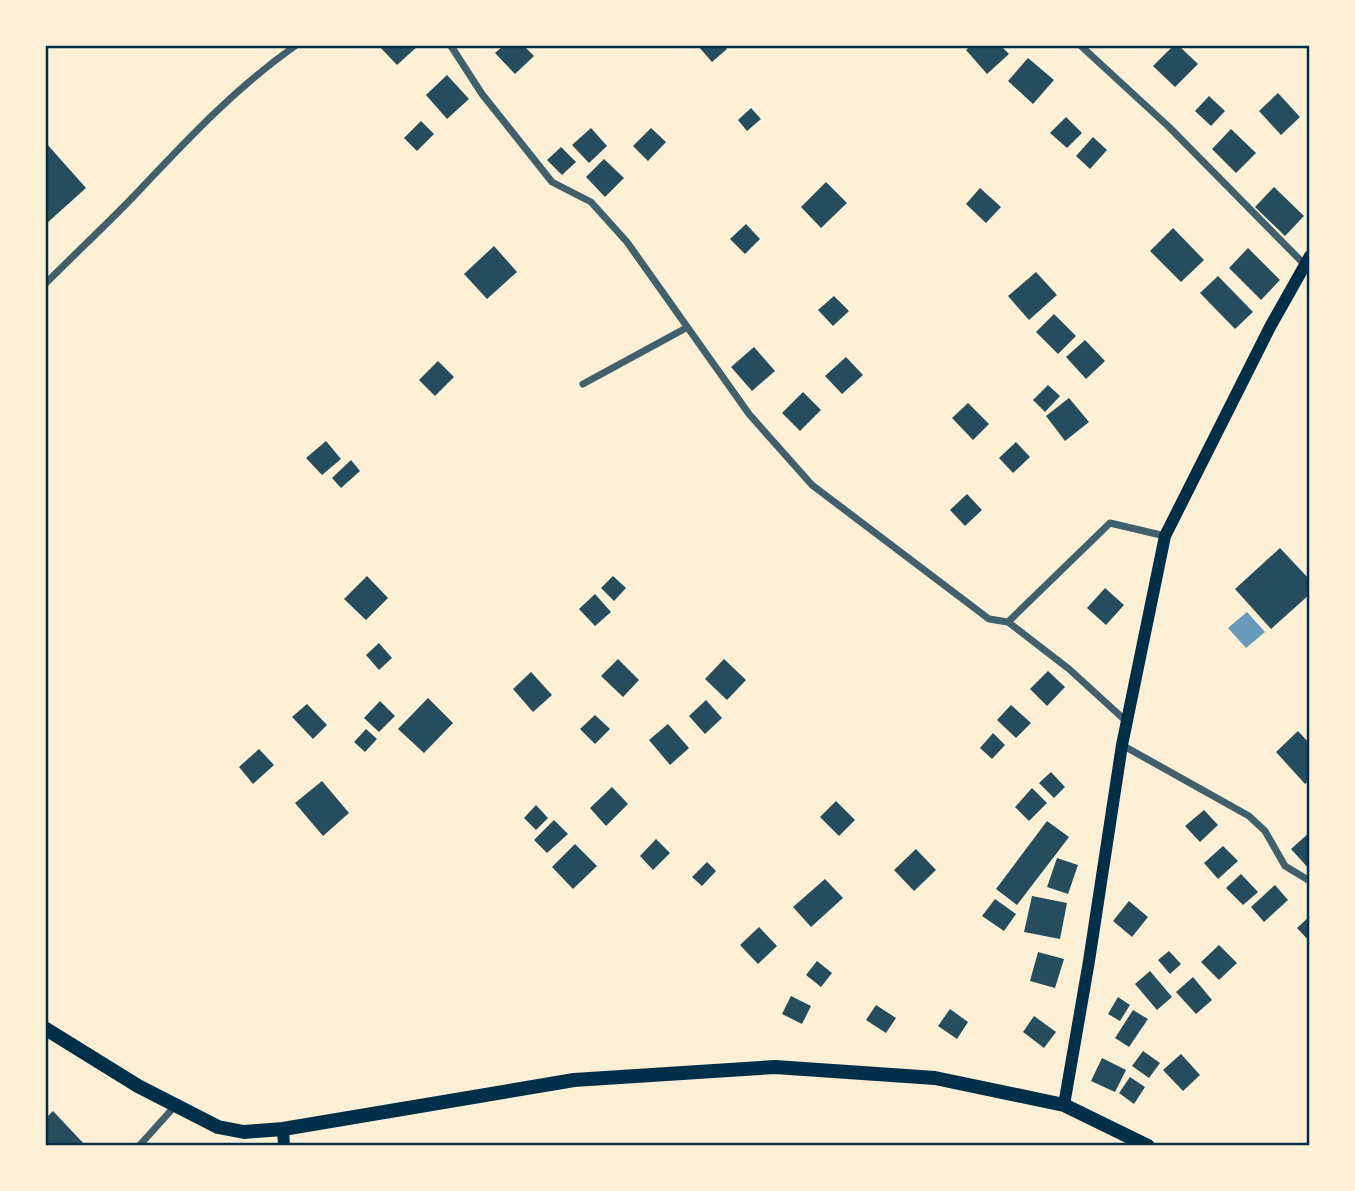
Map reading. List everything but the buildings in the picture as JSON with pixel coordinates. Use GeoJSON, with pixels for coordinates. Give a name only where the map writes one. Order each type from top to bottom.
{"type":"FeatureCollection","features":[{"type":"Feature","properties":{"kind":"highway"},"geometry":{"type":"LineString","coordinates":[[46,1029],[175,1106],[218,1127],[244,1132],[283,1129],[574,1080],[775,1067],[935,1078],[1064,1105],[1148,1146]]}},
{"type":"Feature","properties":{"kind":"main road"},"geometry":{"type":"LineString","coordinates":[[1064,1105],[1122,745],[1165,536],[1270,327],[1308,260]]}},
{"type":"Feature","properties":{"kind":"main road"},"geometry":{"type":"LineString","coordinates":[[283,1129],[284,1146]]}},
{"type":"Feature","properties":{"kind":"street"},"geometry":{"type":"LineString","coordinates":[[46,283],[192,132],[236,91],[295,46]]}},
{"type":"Feature","properties":{"kind":"street"},"geometry":{"type":"LineString","coordinates":[[451,46],[482,94],[552,182],[591,202],[627,242],[749,414],[812,485],[989,619],[1008,622],[1069,669],[1127,721]]}},
{"type":"Feature","properties":{"kind":"street"},"geometry":{"type":"LineString","coordinates":[[1081,46],[1308,260]]}},
{"type":"Feature","properties":{"kind":"street"},"geometry":{"type":"LineString","coordinates":[[583,384],[686,328]]}},
{"type":"Feature","properties":{"kind":"street"},"geometry":{"type":"LineString","coordinates":[[1008,622],[1110,523],[1165,536]]}},
{"type":"Feature","properties":{"kind":"street"},"geometry":{"type":"LineString","coordinates":[[1122,745],[1249,816],[1265,831],[1285,866],[1310,881]]}},
{"type":"Feature","properties":{"kind":"street"},"geometry":{"type":"LineString","coordinates":[[139,1146],[175,1106]]}},
{"type":"Feature","properties":{"kind":"water"},"geometry":{"type":"Polygon","coordinates":[[[1247,612],[1265,632],[1246,648],[1228,628],[1247,612]]]}}]}
